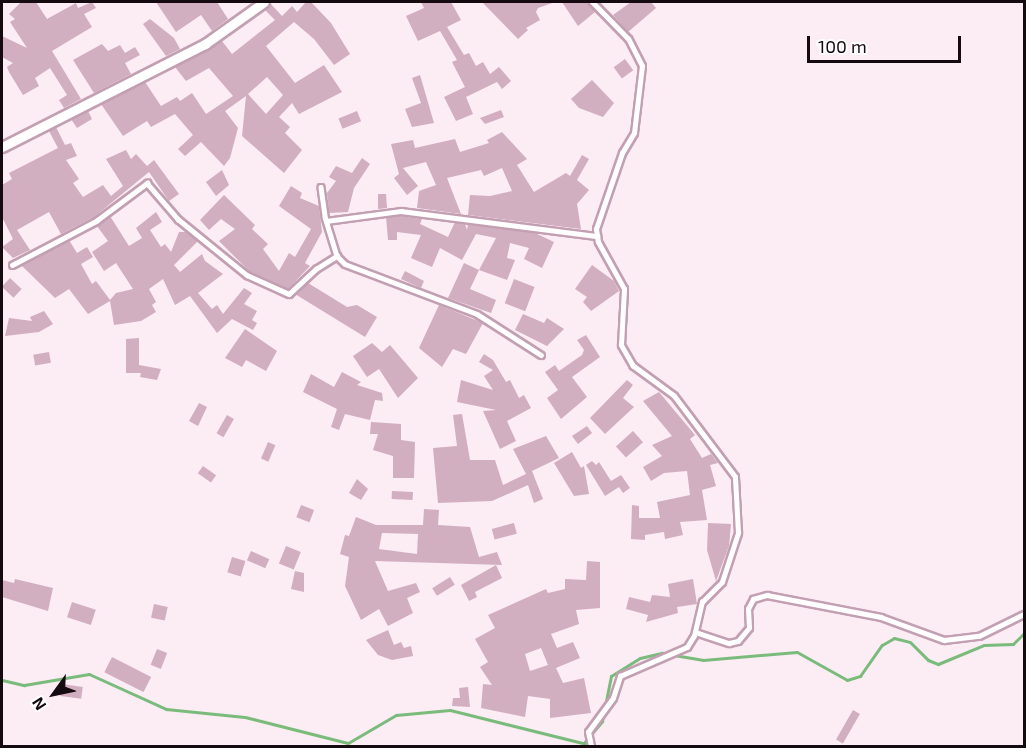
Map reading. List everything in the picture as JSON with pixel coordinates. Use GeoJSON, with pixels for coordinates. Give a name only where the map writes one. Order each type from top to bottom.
{"type":"FeatureCollection","features":[{"type":"Feature","properties":{"kind":"street"},"geometry":{"type":"LineString","coordinates":[[2,147],[204,44],[264,2]]}},
{"type":"Feature","properties":{"kind":"lane"},"geometry":{"type":"LineString","coordinates":[[591,747],[588,732],[612,698],[620,676],[687,647],[695,632],[702,602],[722,582],[738,533],[735,477],[674,396],[633,366],[621,345],[624,289],[597,236],[602,208],[634,133],[642,66],[628,39],[592,2]]}},
{"type":"Feature","properties":{"kind":"lane"},"geometry":{"type":"LineString","coordinates":[[12,265],[96,221],[147,183],[178,219],[247,275],[289,294],[316,269],[337,256]]}},
{"type":"Feature","properties":{"kind":"lane"},"geometry":{"type":"LineString","coordinates":[[321,188],[326,221],[337,256],[345,264],[477,314],[541,355]]}},
{"type":"Feature","properties":{"kind":"lane"},"geometry":{"type":"LineString","coordinates":[[326,221],[401,211],[597,236]]}},
{"type":"Feature","properties":{"kind":"lane"},"geometry":{"type":"LineString","coordinates":[[695,632],[729,644],[738,641],[749,628],[748,609],[753,599],[767,595],[881,617],[944,640],[980,636],[1024,614]]}},
{"type":"Feature","properties":{"kind":"building"},"geometry":{"type":"Polygon","coordinates":[[[21,2],[36,2],[47,19],[76,3],[78,8],[92,2],[96,8],[84,14],[92,27],[52,51],[81,99],[64,108],[59,100],[67,95],[50,68],[35,78],[39,86],[23,95],[7,67],[13,63],[2,57],[2,36],[27,48],[10,22],[15,19],[9,14],[21,2]]]}},
{"type":"Feature","properties":{"kind":"building"},"geometry":{"type":"Polygon","coordinates":[[[156,2],[217,2],[228,19],[212,31],[201,15],[176,32],[156,2]]]}},
{"type":"Feature","properties":{"kind":"building"},"geometry":{"type":"Polygon","coordinates":[[[306,2],[311,2],[331,23],[350,54],[334,65],[314,39],[294,22],[266,46],[295,83],[324,65],[342,92],[299,114],[292,103],[279,117],[290,127],[285,133],[302,150],[284,173],[242,136],[246,96],[225,111],[238,128],[230,158],[224,166],[201,142],[185,156],[178,149],[193,135],[175,114],[151,127],[147,121],[123,136],[101,104],[145,82],[161,106],[177,97],[180,101],[192,93],[206,114],[233,96],[209,68],[186,81],[175,67],[222,41],[232,54],[275,20],[265,10],[270,3],[282,16],[292,6],[297,12],[306,2]],[[267,77],[248,94],[266,114],[283,95],[267,77]]]}},
{"type":"Feature","properties":{"kind":"building"},"geometry":{"type":"Polygon","coordinates":[[[421,2],[451,2],[461,20],[447,27],[464,55],[469,53],[476,66],[483,62],[490,74],[499,67],[511,81],[502,89],[497,82],[466,97],[473,114],[456,121],[444,97],[465,87],[452,62],[457,60],[440,31],[418,41],[406,16],[424,8],[421,2]]]}},
{"type":"Feature","properties":{"kind":"building"},"geometry":{"type":"Polygon","coordinates":[[[482,2],[555,2],[538,8],[536,12],[540,20],[526,28],[528,30],[518,39],[482,2]]]}},
{"type":"Feature","properties":{"kind":"building"},"geometry":{"type":"Polygon","coordinates":[[[562,2],[588,2],[595,12],[578,26],[562,2]]]}},
{"type":"Feature","properties":{"kind":"building"},"geometry":{"type":"Polygon","coordinates":[[[631,2],[651,2],[656,8],[628,32],[613,15],[631,2]]]}},
{"type":"Feature","properties":{"kind":"building"},"geometry":{"type":"Polygon","coordinates":[[[150,19],[174,38],[180,49],[166,56],[143,24],[150,19]]]}},
{"type":"Feature","properties":{"kind":"building"},"geometry":{"type":"Polygon","coordinates":[[[102,44],[108,51],[120,45],[125,53],[135,47],[140,55],[125,63],[131,74],[94,93],[73,60],[102,44]]]}},
{"type":"Feature","properties":{"kind":"building"},"geometry":{"type":"Polygon","coordinates":[[[625,59],[633,70],[622,79],[614,67],[625,59]]]}},
{"type":"Feature","properties":{"kind":"building"},"geometry":{"type":"Polygon","coordinates":[[[420,75],[434,123],[412,127],[405,109],[421,103],[412,78],[420,75]]]}},
{"type":"Feature","properties":{"kind":"building"},"geometry":{"type":"Polygon","coordinates":[[[592,80],[614,103],[603,117],[579,108],[571,99],[592,80]]]}},
{"type":"Feature","properties":{"kind":"building"},"geometry":{"type":"Polygon","coordinates":[[[501,110],[504,117],[485,124],[480,118],[501,110]]]}},
{"type":"Feature","properties":{"kind":"building"},"geometry":{"type":"Polygon","coordinates":[[[88,111],[92,119],[77,128],[71,119],[88,111]]]}},
{"type":"Feature","properties":{"kind":"building"},"geometry":{"type":"Polygon","coordinates":[[[357,111],[361,121],[343,129],[338,118],[357,111]]]}},
{"type":"Feature","properties":{"kind":"building"},"geometry":{"type":"Polygon","coordinates":[[[56,127],[65,145],[71,143],[77,156],[66,160],[79,179],[73,183],[83,197],[103,185],[111,196],[123,186],[106,159],[126,150],[131,159],[136,154],[147,166],[154,160],[179,194],[169,201],[149,172],[94,217],[61,234],[49,212],[17,230],[30,250],[13,258],[2,247],[13,239],[2,217],[2,185],[12,179],[9,173],[58,148],[49,131],[56,127]]]}},
{"type":"Feature","properties":{"kind":"building"},"geometry":{"type":"Polygon","coordinates":[[[502,132],[527,159],[517,165],[534,192],[566,173],[570,176],[582,155],[589,159],[577,180],[589,190],[577,204],[581,229],[468,215],[470,195],[490,196],[512,191],[502,168],[484,176],[481,170],[447,178],[461,214],[417,208],[419,191],[436,185],[426,162],[403,168],[418,186],[407,195],[394,178],[399,174],[391,144],[413,140],[415,148],[455,139],[460,152],[489,143],[487,140],[502,132]]]}},
{"type":"Feature","properties":{"kind":"building"},"geometry":{"type":"Polygon","coordinates":[[[362,158],[370,164],[354,188],[348,212],[329,213],[327,193],[336,181],[329,177],[336,166],[352,173],[362,158]]]}},
{"type":"Feature","properties":{"kind":"building"},"geometry":{"type":"Polygon","coordinates":[[[222,170],[229,185],[216,196],[206,182],[222,170]]]}},
{"type":"Feature","properties":{"kind":"building"},"geometry":{"type":"Polygon","coordinates":[[[291,186],[302,193],[300,198],[319,206],[322,232],[305,263],[310,266],[288,289],[249,271],[219,241],[235,229],[221,219],[209,230],[200,220],[224,195],[255,225],[252,229],[268,244],[263,249],[279,271],[289,253],[295,257],[311,229],[279,206],[291,186]]]}},
{"type":"Feature","properties":{"kind":"building"},"geometry":{"type":"Polygon","coordinates":[[[378,194],[386,194],[387,208],[378,209],[378,194]]]}},
{"type":"Feature","properties":{"kind":"building"},"geometry":{"type":"Polygon","coordinates":[[[156,212],[162,222],[150,230],[161,247],[165,244],[171,252],[179,232],[187,232],[198,241],[174,265],[180,272],[202,254],[205,261],[223,274],[198,293],[212,309],[217,305],[223,314],[244,288],[252,293],[244,304],[257,311],[252,320],[257,323],[253,330],[232,319],[217,333],[190,296],[175,305],[163,279],[149,289],[156,302],[152,305],[156,312],[141,321],[114,325],[110,301],[88,314],[69,289],[55,298],[21,265],[69,240],[77,253],[87,247],[93,257],[81,264],[92,284],[96,281],[110,300],[116,293],[133,289],[116,263],[104,271],[92,252],[108,241],[97,226],[110,216],[129,246],[142,238],[136,228],[156,212]]]}},
{"type":"Feature","properties":{"kind":"building"},"geometry":{"type":"Polygon","coordinates":[[[386,217],[422,219],[420,224],[448,237],[455,222],[465,224],[467,230],[468,224],[533,232],[554,242],[542,268],[524,259],[529,248],[510,243],[507,258],[515,260],[507,280],[479,270],[496,238],[476,234],[462,260],[440,248],[432,267],[411,258],[421,235],[397,232],[397,240],[388,240],[386,217]]]}},
{"type":"Feature","properties":{"kind":"building"},"geometry":{"type":"Polygon","coordinates":[[[464,263],[479,270],[470,289],[496,300],[491,313],[448,298],[464,263]]]}},
{"type":"Feature","properties":{"kind":"building"},"geometry":{"type":"Polygon","coordinates":[[[592,265],[614,281],[619,291],[591,311],[583,302],[587,297],[575,289],[592,265]]]}},
{"type":"Feature","properties":{"kind":"building"},"geometry":{"type":"Polygon","coordinates":[[[405,271],[424,281],[421,288],[401,279],[405,271]]]}},
{"type":"Feature","properties":{"kind":"building"},"geometry":{"type":"Polygon","coordinates":[[[10,278],[22,289],[14,298],[2,287],[10,278]]]}},
{"type":"Feature","properties":{"kind":"building"},"geometry":{"type":"Polygon","coordinates":[[[514,279],[535,287],[525,311],[505,303],[514,279]]]}},
{"type":"Feature","properties":{"kind":"building"},"geometry":{"type":"Polygon","coordinates":[[[308,283],[347,307],[357,305],[377,317],[365,337],[295,294],[308,283]]]}},
{"type":"Feature","properties":{"kind":"building"},"geometry":{"type":"Polygon","coordinates":[[[439,305],[483,323],[466,354],[453,349],[442,367],[419,348],[439,305]]]}},
{"type":"Feature","properties":{"kind":"building"},"geometry":{"type":"Polygon","coordinates":[[[44,311],[53,324],[39,332],[5,336],[9,318],[32,321],[30,317],[44,311]]]}},
{"type":"Feature","properties":{"kind":"building"},"geometry":{"type":"Polygon","coordinates":[[[523,314],[544,323],[547,318],[564,329],[547,346],[515,330],[523,314]]]}},
{"type":"Feature","properties":{"kind":"building"},"geometry":{"type":"Polygon","coordinates":[[[245,329],[277,351],[266,371],[246,360],[242,367],[225,358],[245,329]]]}},
{"type":"Feature","properties":{"kind":"building"},"geometry":{"type":"Polygon","coordinates":[[[586,335],[600,357],[572,377],[587,397],[561,419],[547,398],[558,390],[545,372],[555,365],[559,371],[582,355],[584,350],[577,340],[586,335]]]}},
{"type":"Feature","properties":{"kind":"building"},"geometry":{"type":"Polygon","coordinates":[[[139,338],[139,365],[161,369],[157,380],[140,377],[141,373],[126,373],[126,339],[139,338]]]}},
{"type":"Feature","properties":{"kind":"building"},"geometry":{"type":"Polygon","coordinates":[[[372,343],[382,352],[390,345],[418,378],[398,398],[379,369],[367,377],[353,356],[372,343]]]}},
{"type":"Feature","properties":{"kind":"building"},"geometry":{"type":"Polygon","coordinates":[[[49,352],[51,363],[35,366],[33,355],[49,352]]]}},
{"type":"Feature","properties":{"kind":"building"},"geometry":{"type":"Polygon","coordinates":[[[484,354],[493,360],[506,382],[510,380],[519,398],[524,395],[531,408],[507,421],[516,441],[500,449],[483,411],[496,410],[457,402],[461,380],[493,390],[484,376],[493,370],[479,362],[484,354]]]}},
{"type":"Feature","properties":{"kind":"building"},"geometry":{"type":"Polygon","coordinates":[[[342,372],[361,382],[357,385],[382,393],[383,401],[375,400],[370,420],[345,414],[339,430],[331,427],[337,409],[303,392],[311,374],[334,387],[342,372]]]}},
{"type":"Feature","properties":{"kind":"building"},"geometry":{"type":"Polygon","coordinates":[[[627,380],[633,385],[623,398],[634,407],[605,434],[590,418],[627,380]]]}},
{"type":"Feature","properties":{"kind":"building"},"geometry":{"type":"Polygon","coordinates":[[[659,392],[695,435],[690,439],[702,458],[711,454],[718,463],[710,465],[716,486],[702,490],[707,520],[680,522],[683,535],[665,539],[664,532],[645,535],[645,540],[631,539],[632,505],[639,506],[639,518],[660,518],[657,502],[690,495],[687,471],[664,473],[651,481],[643,467],[662,456],[652,445],[672,436],[643,401],[659,392]]]}},
{"type":"Feature","properties":{"kind":"building"},"geometry":{"type":"Polygon","coordinates":[[[199,403],[207,407],[198,426],[189,421],[199,403]]]}},
{"type":"Feature","properties":{"kind":"building"},"geometry":{"type":"Polygon","coordinates":[[[462,414],[470,460],[495,460],[503,485],[526,474],[513,449],[546,436],[559,458],[532,471],[543,499],[534,503],[528,485],[492,501],[438,503],[433,448],[457,446],[453,415],[462,414]]]}},
{"type":"Feature","properties":{"kind":"building"},"geometry":{"type":"Polygon","coordinates":[[[227,415],[234,419],[223,437],[216,433],[227,415]]]}},
{"type":"Feature","properties":{"kind":"building"},"geometry":{"type":"Polygon","coordinates":[[[371,422],[401,424],[401,440],[415,442],[414,478],[393,478],[393,456],[373,450],[378,434],[370,434],[371,422]]]}},
{"type":"Feature","properties":{"kind":"building"},"geometry":{"type":"Polygon","coordinates":[[[587,426],[592,433],[578,444],[572,436],[587,426]]]}},
{"type":"Feature","properties":{"kind":"building"},"geometry":{"type":"Polygon","coordinates":[[[633,431],[643,442],[626,458],[616,446],[633,431]]]}},
{"type":"Feature","properties":{"kind":"building"},"geometry":{"type":"Polygon","coordinates":[[[268,442],[275,445],[268,462],[261,459],[268,442]]]}},
{"type":"Feature","properties":{"kind":"building"},"geometry":{"type":"Polygon","coordinates":[[[572,452],[581,468],[584,466],[589,494],[574,496],[554,463],[572,452]]]}},
{"type":"Feature","properties":{"kind":"building"},"geometry":{"type":"Polygon","coordinates":[[[592,461],[596,465],[599,462],[611,481],[621,475],[630,488],[623,493],[619,487],[605,496],[586,465],[592,461]]]}},
{"type":"Feature","properties":{"kind":"building"},"geometry":{"type":"Polygon","coordinates":[[[203,466],[216,475],[211,483],[198,473],[203,466]]]}},
{"type":"Feature","properties":{"kind":"building"},"geometry":{"type":"Polygon","coordinates":[[[357,479],[368,489],[361,500],[349,493],[357,479]]]}},
{"type":"Feature","properties":{"kind":"building"},"geometry":{"type":"Polygon","coordinates":[[[392,491],[413,492],[413,500],[392,499],[392,491]]]}},
{"type":"Feature","properties":{"kind":"building"},"geometry":{"type":"Polygon","coordinates":[[[301,505],[314,510],[309,522],[296,517],[301,505]]]}},
{"type":"Feature","properties":{"kind":"building"},"geometry":{"type":"Polygon","coordinates":[[[424,509],[439,510],[438,525],[470,527],[479,557],[497,552],[502,565],[375,561],[388,591],[416,583],[420,592],[407,598],[413,613],[388,626],[379,609],[361,620],[345,586],[349,557],[340,554],[345,535],[349,536],[356,517],[376,525],[423,525],[424,509]],[[382,533],[379,549],[417,554],[418,534],[382,533]]]}},
{"type":"Feature","properties":{"kind":"building"},"geometry":{"type":"Polygon","coordinates":[[[514,523],[517,534],[495,540],[492,529],[514,523]]]}},
{"type":"Feature","properties":{"kind":"building"},"geometry":{"type":"Polygon","coordinates":[[[708,523],[731,524],[729,546],[716,581],[707,550],[708,523]]]}},
{"type":"Feature","properties":{"kind":"building"},"geometry":{"type":"Polygon","coordinates":[[[286,546],[301,552],[294,570],[279,564],[286,546]]]}},
{"type":"Feature","properties":{"kind":"building"},"geometry":{"type":"Polygon","coordinates":[[[251,551],[269,559],[265,568],[247,560],[251,551]]]}},
{"type":"Feature","properties":{"kind":"building"},"geometry":{"type":"Polygon","coordinates":[[[232,557],[245,561],[241,576],[227,572],[232,557]]]}},
{"type":"Feature","properties":{"kind":"building"},"geometry":{"type":"Polygon","coordinates":[[[587,561],[600,562],[600,608],[576,610],[579,624],[551,634],[557,648],[573,642],[580,658],[556,668],[563,683],[584,678],[591,713],[550,718],[550,699],[528,696],[525,717],[481,708],[483,684],[492,685],[480,667],[488,662],[475,639],[495,628],[488,615],[546,589],[548,593],[565,589],[565,579],[586,580],[587,561]],[[541,648],[525,654],[530,671],[548,665],[541,648]]]}},
{"type":"Feature","properties":{"kind":"building"},"geometry":{"type":"Polygon","coordinates":[[[496,565],[502,578],[475,592],[477,597],[469,601],[461,585],[496,565]]]}},
{"type":"Feature","properties":{"kind":"building"},"geometry":{"type":"Polygon","coordinates":[[[295,571],[304,573],[304,592],[291,589],[295,571]]]}},
{"type":"Feature","properties":{"kind":"building"},"geometry":{"type":"Polygon","coordinates":[[[450,577],[455,585],[437,596],[432,588],[450,577]]]}},
{"type":"Feature","properties":{"kind":"building"},"geometry":{"type":"Polygon","coordinates":[[[15,579],[53,588],[48,611],[2,597],[2,580],[14,583],[15,579]]]}},
{"type":"Feature","properties":{"kind":"building"},"geometry":{"type":"Polygon","coordinates":[[[693,579],[697,604],[677,607],[678,613],[646,622],[648,615],[626,609],[629,597],[650,602],[652,595],[670,597],[668,584],[693,579]]]}},
{"type":"Feature","properties":{"kind":"building"},"geometry":{"type":"Polygon","coordinates":[[[72,602],[96,610],[91,625],[67,617],[72,602]]]}},
{"type":"Feature","properties":{"kind":"building"},"geometry":{"type":"Polygon","coordinates":[[[154,604],[168,607],[165,621],[151,618],[154,604]]]}},
{"type":"Feature","properties":{"kind":"building"},"geometry":{"type":"Polygon","coordinates":[[[388,630],[394,645],[401,642],[404,648],[411,646],[413,656],[392,660],[378,655],[366,640],[388,630]]]}},
{"type":"Feature","properties":{"kind":"building"},"geometry":{"type":"Polygon","coordinates":[[[157,649],[167,653],[161,669],[151,665],[157,649]]]}},
{"type":"Feature","properties":{"kind":"building"},"geometry":{"type":"Polygon","coordinates":[[[112,657],[151,677],[143,692],[104,672],[112,657]]]}},
{"type":"Feature","properties":{"kind":"building"},"geometry":{"type":"Polygon","coordinates":[[[62,684],[83,687],[81,699],[60,696],[62,684]]]}},
{"type":"Feature","properties":{"kind":"building"},"geometry":{"type":"Polygon","coordinates":[[[468,687],[470,707],[452,706],[453,698],[460,698],[459,688],[468,687]]]}},
{"type":"Feature","properties":{"kind":"building"},"geometry":{"type":"Polygon","coordinates":[[[853,710],[860,714],[843,743],[836,739],[853,710]]]}},
{"type":"Feature","properties":{"kind":"waterway"},"geometry":{"type":"LineString","coordinates":[[583,744],[602,721],[611,676],[640,658],[662,653],[703,660],[797,652],[847,680],[860,676],[882,645],[894,638],[910,642],[928,660],[938,664],[984,645],[1013,644],[1024,633]]}},
{"type":"Feature","properties":{"kind":"waterway"},"geometry":{"type":"LineString","coordinates":[[2,680],[24,685],[89,674],[166,709],[245,717],[348,743],[396,715],[450,710],[594,746]]}}]}
